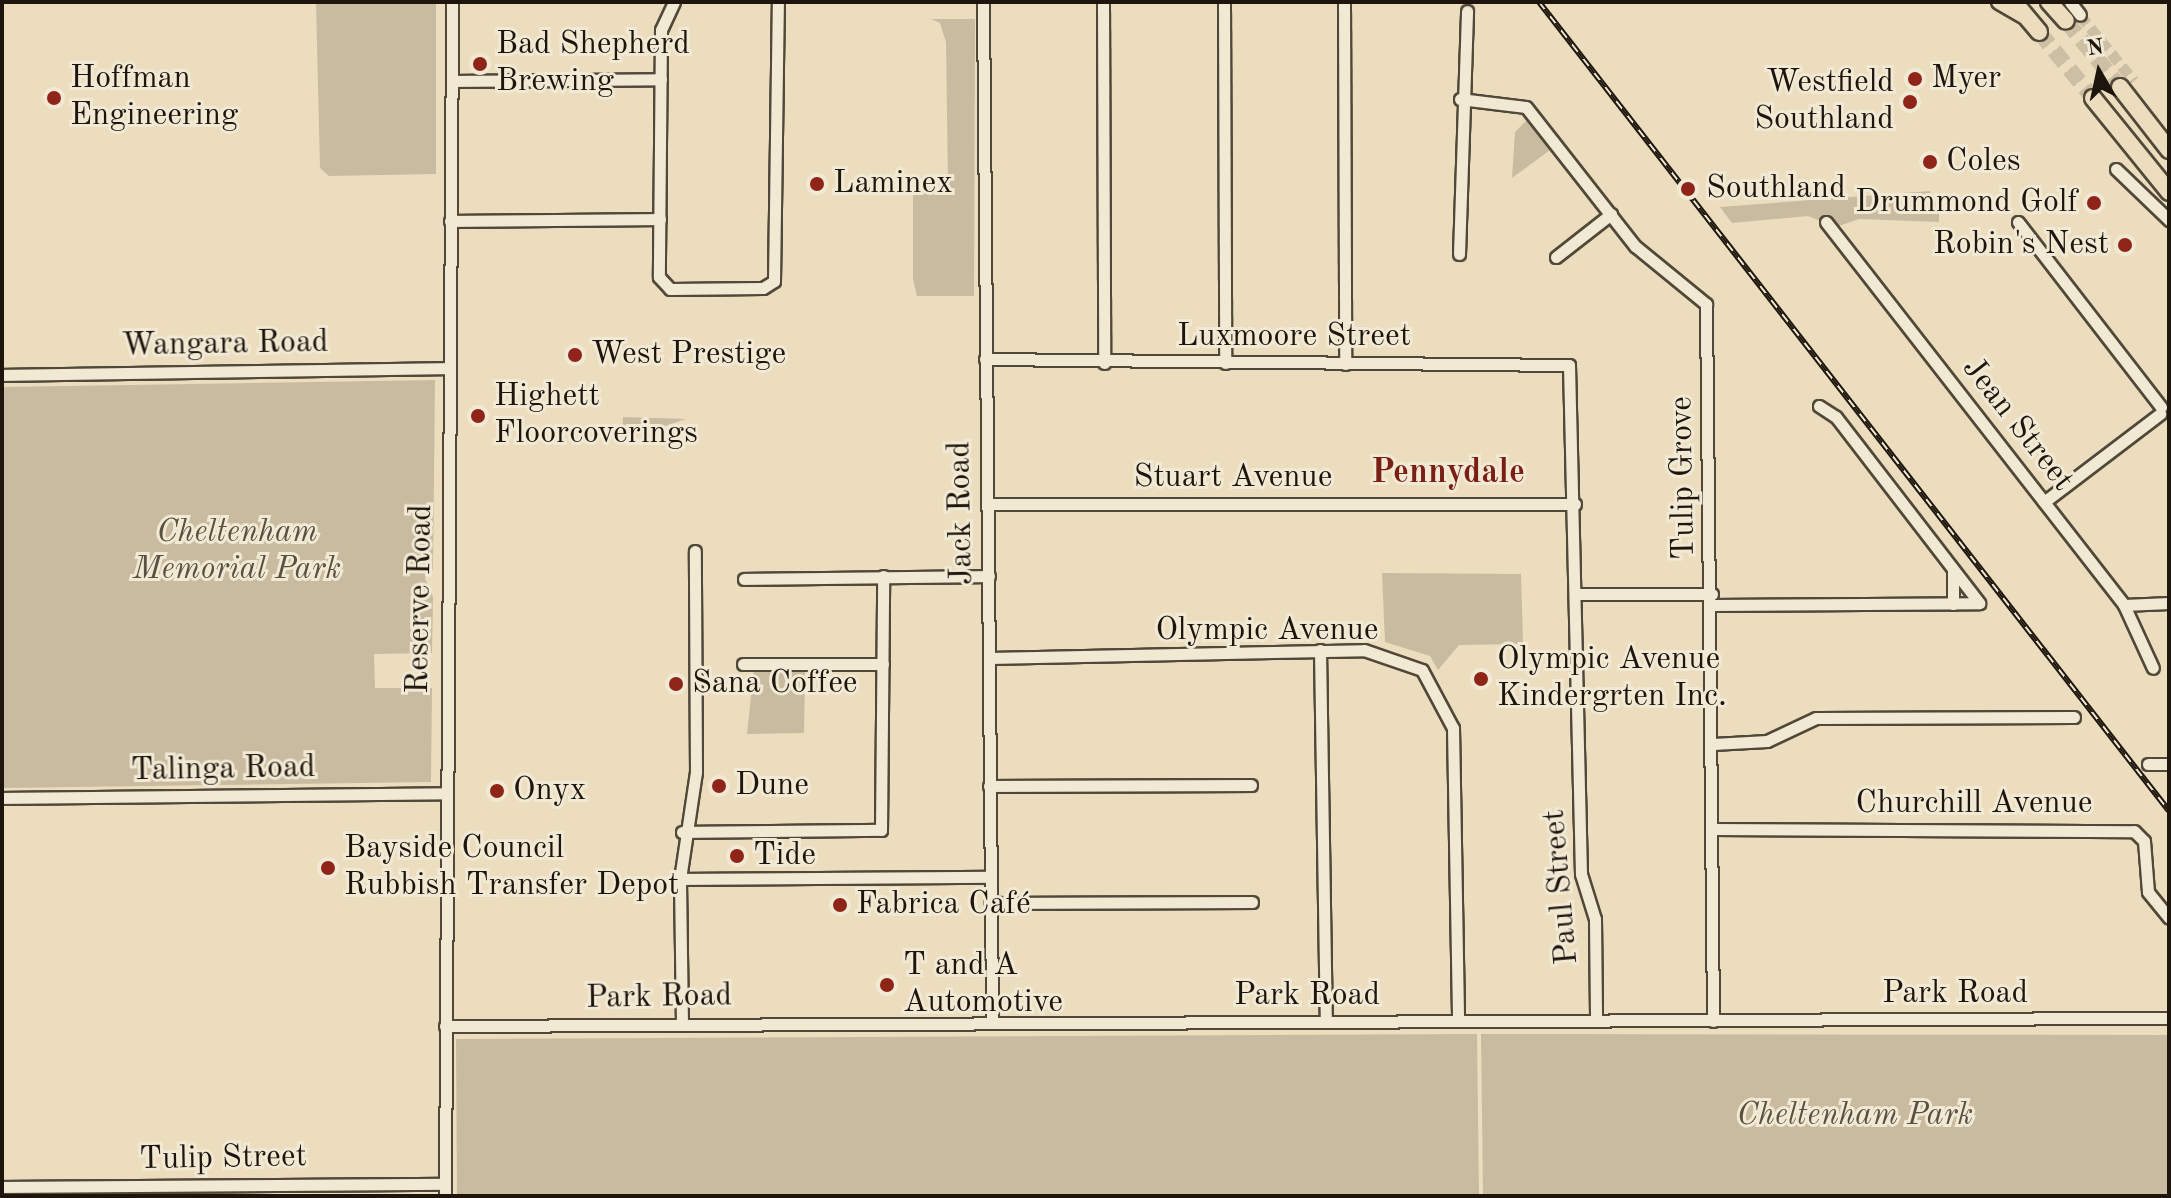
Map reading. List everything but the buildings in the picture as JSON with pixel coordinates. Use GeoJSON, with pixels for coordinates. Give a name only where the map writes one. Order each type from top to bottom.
{"type":"FeatureCollection","features":[{"type":"Feature","properties":{"kind":"highway"},"geometry":{"type":"LineString","coordinates":[[2014,2],[2039,32]]}},
{"type":"Feature","properties":{"kind":"highway"},"geometry":{"type":"LineString","coordinates":[[2049,2],[2073,18]]}},
{"type":"Feature","properties":{"kind":"highway"},"geometry":{"type":"LineString","coordinates":[[2120,87],[2169,150]]}},
{"type":"Feature","properties":{"kind":"highway"},"geometry":{"type":"LineString","coordinates":[[2093,98],[2169,192]]}},
{"type":"Feature","properties":{"kind":"main road"},"geometry":{"type":"LineString","coordinates":[[1999,2],[2027,18]]}},
{"type":"Feature","properties":{"kind":"street","name":"Reserve Road"},"geometry":{"type":"LineString","coordinates":[[445,1190],[452,2]]}},
{"type":"Feature","properties":{"kind":"street"},"geometry":{"type":"LineString","coordinates":[[674,2],[662,25],[661,79],[660,280],[670,289],[772,284],[778,2]]}},
{"type":"Feature","properties":{"kind":"street","name":"Jack Road"},"geometry":{"type":"LineString","coordinates":[[983,2],[992,1023]]}},
{"type":"Feature","properties":{"kind":"street"},"geometry":{"type":"LineString","coordinates":[[1103,2],[1104,363]]}},
{"type":"Feature","properties":{"kind":"street"},"geometry":{"type":"LineString","coordinates":[[1224,2],[1225,363]]}},
{"type":"Feature","properties":{"kind":"street"},"geometry":{"type":"LineString","coordinates":[[1344,2],[1345,364]]}},
{"type":"Feature","properties":{"kind":"street"},"geometry":{"type":"LineString","coordinates":[[2070,2],[2073,18]]}},
{"type":"Feature","properties":{"kind":"street"},"geometry":{"type":"LineString","coordinates":[[1459,254],[1460,99],[1467,11]]}},
{"type":"Feature","properties":{"kind":"street"},"geometry":{"type":"LineString","coordinates":[[452,81],[661,79]]}},
{"type":"Feature","properties":{"kind":"street","name":"Tulip Grove"},"geometry":{"type":"LineString","coordinates":[[1460,99],[1526,107],[1635,246],[1706,304],[1715,1021]]}},
{"type":"Feature","properties":{"kind":"street"},"geometry":{"type":"LineString","coordinates":[[2116,169],[2148,194],[2169,220]]}},
{"type":"Feature","properties":{"kind":"street"},"geometry":{"type":"LineString","coordinates":[[2148,194],[2156,177]]}},
{"type":"Feature","properties":{"kind":"street"},"geometry":{"type":"LineString","coordinates":[[1556,257],[1611,214]]}},
{"type":"Feature","properties":{"kind":"street"},"geometry":{"type":"LineString","coordinates":[[450,221],[660,219]]}},
{"type":"Feature","properties":{"kind":"street","name":"Jean Street"},"geometry":{"type":"LineString","coordinates":[[1826,222],[2124,605],[2153,668]]}},
{"type":"Feature","properties":{"kind":"street"},"geometry":{"type":"LineString","coordinates":[[2018,222],[2166,413],[2044,502]]}},
{"type":"Feature","properties":{"kind":"street","name":"Luxmoore Street"},"geometry":{"type":"LineString","coordinates":[[985,362],[1569,365]]}},
{"type":"Feature","properties":{"kind":"street","name":"Paul Street"},"geometry":{"type":"LineString","coordinates":[[1569,365],[1575,504],[1581,874],[1595,919],[1596,1021]]}},
{"type":"Feature","properties":{"kind":"street","name":"Wangara Road"},"geometry":{"type":"LineString","coordinates":[[2,375],[449,368]]}},
{"type":"Feature","properties":{"kind":"street"},"geometry":{"type":"LineString","coordinates":[[1576,594],[1712,600],[1979,603],[1836,417],[1819,406]]}},
{"type":"Feature","properties":{"kind":"street","name":"Stuart Avenue"},"geometry":{"type":"LineString","coordinates":[[987,504],[1575,504]]}},
{"type":"Feature","properties":{"kind":"street"},"geometry":{"type":"LineString","coordinates":[[682,1024],[682,832],[696,772],[695,551]]}},
{"type":"Feature","properties":{"kind":"street"},"geometry":{"type":"LineString","coordinates":[[1953,571],[1953,604]]}},
{"type":"Feature","properties":{"kind":"street"},"geometry":{"type":"LineString","coordinates":[[682,832],[881,830],[883,576]]}},
{"type":"Feature","properties":{"kind":"street"},"geometry":{"type":"LineString","coordinates":[[744,579],[989,576]]}},
{"type":"Feature","properties":{"kind":"street"},"geometry":{"type":"LineString","coordinates":[[2124,605],[2169,603]]}},
{"type":"Feature","properties":{"kind":"street"},"geometry":{"type":"LineString","coordinates":[[1320,650],[1326,1022]]}},
{"type":"Feature","properties":{"kind":"street","name":"Olympic Avenue"},"geometry":{"type":"LineString","coordinates":[[989,658],[1212,657],[1320,650],[1401,658],[1429,678],[1449,713],[1458,1021]]}},
{"type":"Feature","properties":{"kind":"street"},"geometry":{"type":"LineString","coordinates":[[743,664],[883,664]]}},
{"type":"Feature","properties":{"kind":"street"},"geometry":{"type":"LineString","coordinates":[[1713,744],[1767,741],[1816,718],[2074,717]]}},
{"type":"Feature","properties":{"kind":"street"},"geometry":{"type":"LineString","coordinates":[[2148,764],[2169,764]]}},
{"type":"Feature","properties":{"kind":"street"},"geometry":{"type":"LineString","coordinates":[[989,786],[1251,785]]}},
{"type":"Feature","properties":{"kind":"street","name":"Talinga Road"},"geometry":{"type":"LineString","coordinates":[[2,798],[445,793]]}},
{"type":"Feature","properties":{"kind":"street","name":"Churchill Avenue"},"geometry":{"type":"LineString","coordinates":[[1713,829],[2134,831],[2144,838],[2148,892],[2169,918]]}},
{"type":"Feature","properties":{"kind":"street"},"geometry":{"type":"LineString","coordinates":[[680,879],[990,877]]}},
{"type":"Feature","properties":{"kind":"street"},"geometry":{"type":"LineString","coordinates":[[990,903],[1252,902]]}},
{"type":"Feature","properties":{"kind":"street","name":"Park Road"},"geometry":{"type":"LineString","coordinates":[[445,1026],[2169,1018]]}},
{"type":"Feature","properties":{"kind":"street","name":"Tulip Street"},"geometry":{"type":"LineString","coordinates":[[2,1187],[445,1190]]}},
{"type":"Feature","properties":{"kind":"green space"},"geometry":{"type":"Polygon","coordinates":[[[316,2],[436,2],[436,174],[329,176],[320,168],[316,2]]]}},
{"type":"Feature","properties":{"kind":"green space"},"geometry":{"type":"Polygon","coordinates":[[[931,19],[975,19],[974,296],[917,296],[913,279],[913,189],[948,189],[946,42],[940,23],[931,19]]]}},
{"type":"Feature","properties":{"kind":"green space"},"geometry":{"type":"Polygon","coordinates":[[[1527,120],[1550,150],[1512,178],[1515,132],[1527,120]]]}},
{"type":"Feature","properties":{"kind":"green space"},"geometry":{"type":"Polygon","coordinates":[[[1930,191],[1931,202],[1939,202],[1939,222],[1859,219],[1836,227],[1808,216],[1732,223],[1720,207],[1930,191]]]}},
{"type":"Feature","properties":{"kind":"green space","name":"Cheltenham Memorial Park"},"geometry":{"type":"Polygon","coordinates":[[[435,380],[433,569],[425,578],[433,597],[432,653],[374,654],[375,688],[432,688],[431,782],[2,788],[2,387],[435,380]]]}},
{"type":"Feature","properties":{"kind":"green space"},"geometry":{"type":"Polygon","coordinates":[[[623,417],[686,419],[622,440],[623,417]]]}},
{"type":"Feature","properties":{"kind":"green space"},"geometry":{"type":"Polygon","coordinates":[[[1382,573],[1521,574],[1523,644],[1459,645],[1438,670],[1430,656],[1385,642],[1382,573]]]}},
{"type":"Feature","properties":{"kind":"green space"},"geometry":{"type":"Polygon","coordinates":[[[754,669],[805,672],[804,733],[747,734],[754,669]]]}},
{"type":"Feature","properties":{"kind":"green space"},"geometry":{"type":"Polygon","coordinates":[[[1477,1034],[1479,1196],[457,1196],[456,1039],[1477,1034]]]}},
{"type":"Feature","properties":{"kind":"green space","name":"Cheltenham Park"},"geometry":{"type":"Polygon","coordinates":[[[1481,1034],[2169,1035],[2169,1196],[1483,1196],[1481,1034]]]}},
{"type":"Feature","properties":{"kind":"tunnel"},"geometry":{"type":"LineString","coordinates":[[2080,15],[2134,81]]}},
{"type":"Feature","properties":{"kind":"tunnel"},"geometry":{"type":"LineString","coordinates":[[2066,21],[2120,87]]}},
{"type":"Feature","properties":{"kind":"tunnel"},"geometry":{"type":"LineString","coordinates":[[2039,32],[2093,98]]}},
{"type":"Feature","properties":{"kind":"railway"},"geometry":{"type":"LineString","coordinates":[[1539,2],[2169,811]]}},
{"type":"Feature","properties":{"kind":"place","name":"Bad Shepherd Brewing"},"geometry":{"type":"Point","coordinates":[480,64]}},
{"type":"Feature","properties":{"kind":"place","name":"Myer"},"geometry":{"type":"Point","coordinates":[1915,79]}},
{"type":"Feature","properties":{"kind":"place","name":"Hoffman Engineering"},"geometry":{"type":"Point","coordinates":[54,98]}},
{"type":"Feature","properties":{"kind":"place","name":"Westfield Southland"},"geometry":{"type":"Point","coordinates":[1910,102]}},
{"type":"Feature","properties":{"kind":"place","name":"Coles"},"geometry":{"type":"Point","coordinates":[1930,162]}},
{"type":"Feature","properties":{"kind":"place","name":"Laminex"},"geometry":{"type":"Point","coordinates":[817,184]}},
{"type":"Feature","properties":{"kind":"place","name":"Southland"},"geometry":{"type":"Point","coordinates":[1688,189]}},
{"type":"Feature","properties":{"kind":"place","name":"Drummond Golf"},"geometry":{"type":"Point","coordinates":[2094,203]}},
{"type":"Feature","properties":{"kind":"place","name":"Robin's Nest"},"geometry":{"type":"Point","coordinates":[2125,245]}},
{"type":"Feature","properties":{"kind":"place","name":"West Prestige"},"geometry":{"type":"Point","coordinates":[575,355]}},
{"type":"Feature","properties":{"kind":"place","name":"Highett Floorcoverings"},"geometry":{"type":"Point","coordinates":[478,416]}},
{"type":"Feature","properties":{"kind":"place","name":"Olympic Avenue Kindergrten Inc."},"geometry":{"type":"Point","coordinates":[1481,679]}},
{"type":"Feature","properties":{"kind":"place","name":"Sana Coffee"},"geometry":{"type":"Point","coordinates":[676,684]}},
{"type":"Feature","properties":{"kind":"place","name":"Dune"},"geometry":{"type":"Point","coordinates":[719,786]}},
{"type":"Feature","properties":{"kind":"place","name":"Onyx"},"geometry":{"type":"Point","coordinates":[497,791]}},
{"type":"Feature","properties":{"kind":"place","name":"Tide"},"geometry":{"type":"Point","coordinates":[737,856]}},
{"type":"Feature","properties":{"kind":"place","name":"Bayside Council Rubbish Transfer Depot"},"geometry":{"type":"Point","coordinates":[328,868]}},
{"type":"Feature","properties":{"kind":"place","name":"Fabrica Café"},"geometry":{"type":"Point","coordinates":[840,905]}},
{"type":"Feature","properties":{"kind":"place","name":"T and A Automotive"},"geometry":{"type":"Point","coordinates":[887,985]}},
{"type":"Feature","properties":{"kind":"district","name":"Pennydale"},"geometry":{"type":"Point","coordinates":[1448,474]}}]}
